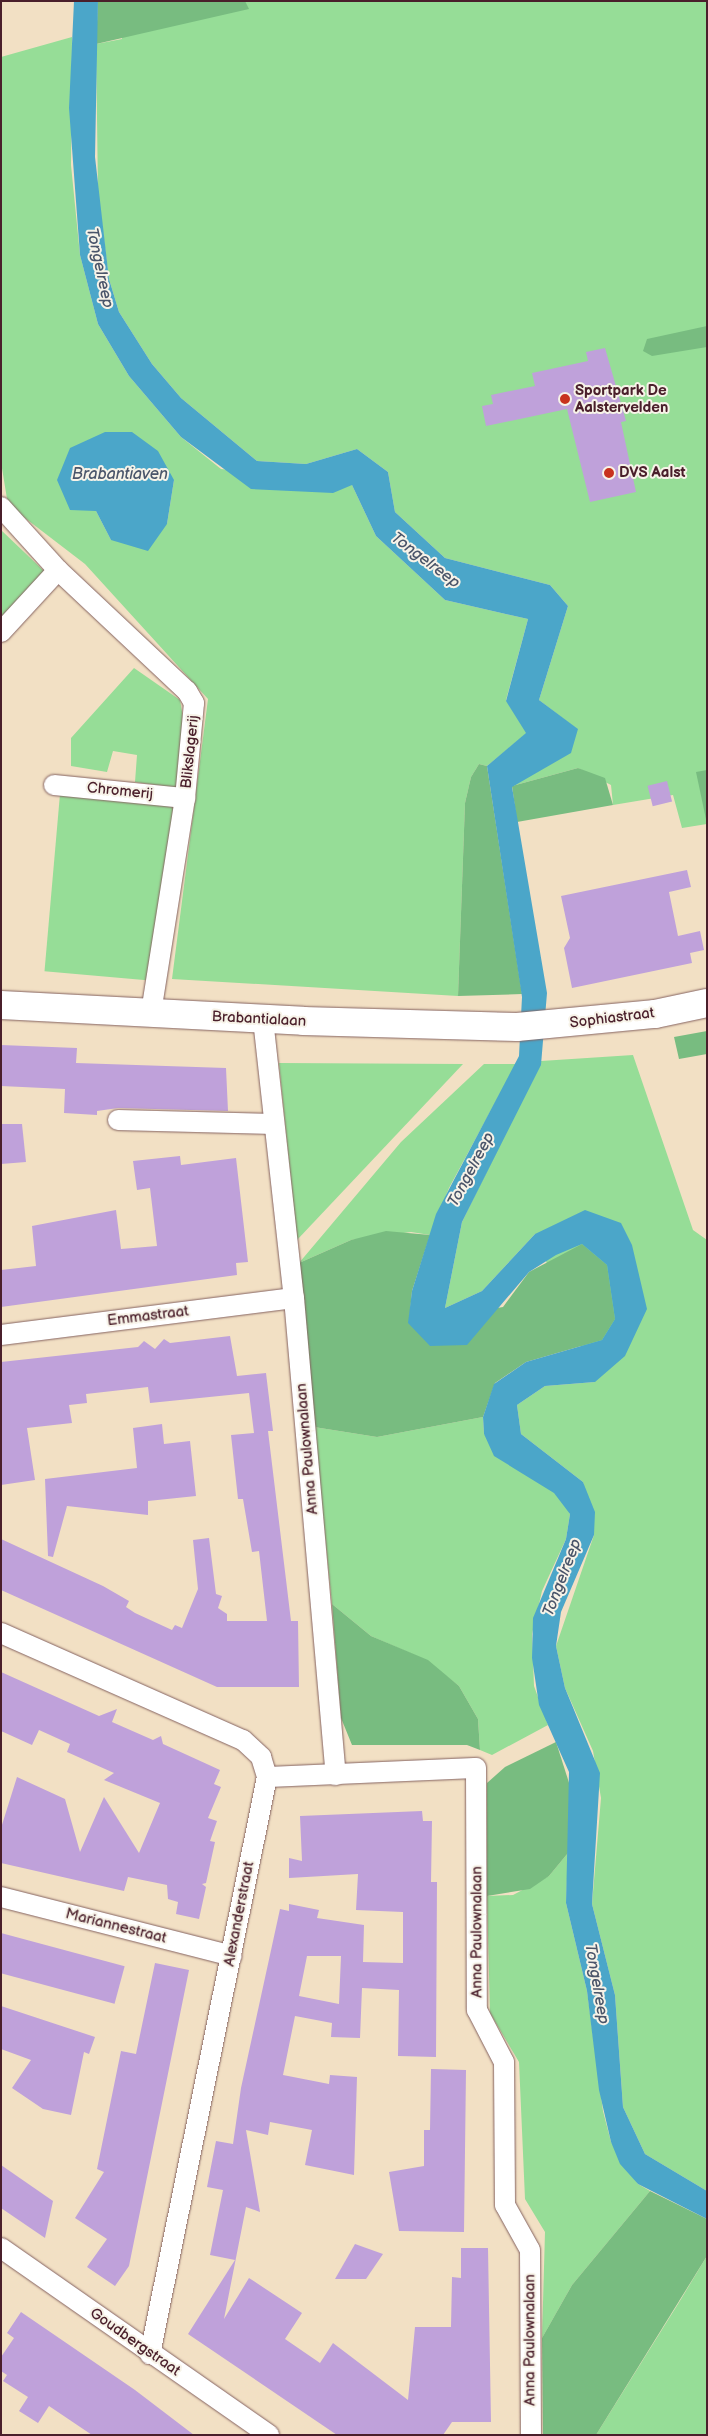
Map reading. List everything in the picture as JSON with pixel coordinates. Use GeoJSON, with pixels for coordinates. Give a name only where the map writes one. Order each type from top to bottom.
{"type":"FeatureCollection","features":[{"type":"Feature","properties":{"kind":"street","name":"Blikslagerij"},"geometry":{"type":"LineString","coordinates":[[1,508],[58,570],[187,690],[194,703],[185,798],[151,1013]]}},
{"type":"Feature","properties":{"kind":"street"},"geometry":{"type":"LineString","coordinates":[[1,632],[58,570]]}},
{"type":"Feature","properties":{"kind":"street","name":"Chromerij"},"geometry":{"type":"LineString","coordinates":[[54,785],[185,798]]}},
{"type":"Feature","properties":{"kind":"street","name":"Sophiastraat"},"geometry":{"type":"LineString","coordinates":[[517,1027],[559,1024],[707,1003]]}},
{"type":"Feature","properties":{"kind":"street","name":"Brabantialaan"},"geometry":{"type":"LineString","coordinates":[[1,1005],[263,1019],[517,1027]]}},
{"type":"Feature","properties":{"kind":"street","name":"Anna Paulownalaan"},"geometry":{"type":"LineString","coordinates":[[263,1019],[294,1298],[336,1775]]}},
{"type":"Feature","properties":{"kind":"street"},"geometry":{"type":"LineString","coordinates":[[118,1120],[274,1124]]}},
{"type":"Feature","properties":{"kind":"street","name":"Emmastraat"},"geometry":{"type":"LineString","coordinates":[[1,1334],[294,1298]]}},
{"type":"Feature","properties":{"kind":"street"},"geometry":{"type":"LineString","coordinates":[[1,1633],[243,1740],[261,1757],[267,1777]]}},
{"type":"Feature","properties":{"kind":"street","name":"Anna Paulownalaan"},"geometry":{"type":"LineString","coordinates":[[267,1777],[476,1768],[477,2010],[504,2062],[505,2205],[530,2250],[531,2435]]}},
{"type":"Feature","properties":{"kind":"street","name":"Alexanderstraat"},"geometry":{"type":"LineString","coordinates":[[150,2354],[267,1777]]}},
{"type":"Feature","properties":{"kind":"street","name":"Mariannestraat"},"geometry":{"type":"LineString","coordinates":[[1,1897],[232,1956]]}},
{"type":"Feature","properties":{"kind":"street","name":"Goudbergstraat"},"geometry":{"type":"LineString","coordinates":[[1,2248],[150,2354],[269,2435]]}},
{"type":"Feature","properties":{"kind":"green space"},"geometry":{"type":"Polygon","coordinates":[[[98,1],[245,1],[249,9],[96,44],[98,1]]]}},
{"type":"Feature","properties":{"kind":"green space","name":"Sportpark De Aalstervelden"},"geometry":{"type":"Polygon","coordinates":[[[124,1],[707,1],[707,824],[682,828],[673,795],[613,805],[611,785],[578,768],[512,786],[577,729],[539,700],[568,606],[550,585],[445,558],[395,512],[388,472],[357,449],[306,464],[257,461],[181,398],[152,364],[119,312],[109,279],[98,192],[96,44],[122,39],[124,1]]]}},
{"type":"Feature","properties":{"kind":"green space"},"geometry":{"type":"Polygon","coordinates":[[[72,37],[71,165],[80,255],[98,324],[129,376],[181,437],[221,469],[352,485],[376,536],[445,600],[528,619],[506,700],[527,733],[487,766],[479,764],[471,777],[465,803],[458,996],[172,979],[208,699],[85,564],[8,505],[1,462],[1,57],[72,37]],[[174,480],[96,511],[111,540],[167,524],[174,480]]]}},
{"type":"Feature","properties":{"kind":"green space"},"geometry":{"type":"Polygon","coordinates":[[[707,326],[707,347],[652,356],[643,351],[647,339],[707,326]]]}},
{"type":"Feature","properties":{"kind":"green space"},"geometry":{"type":"Polygon","coordinates":[[[1,530],[44,571],[1,620],[1,530]]]}},
{"type":"Feature","properties":{"kind":"green space"},"geometry":{"type":"Polygon","coordinates":[[[134,668],[180,700],[185,729],[176,788],[135,782],[137,755],[113,751],[107,772],[71,766],[71,738],[134,668]]]}},
{"type":"Feature","properties":{"kind":"green space"},"geometry":{"type":"Polygon","coordinates":[[[479,764],[487,766],[522,994],[458,996],[465,803],[471,777],[479,764]]]}},
{"type":"Feature","properties":{"kind":"green space"},"geometry":{"type":"Polygon","coordinates":[[[578,768],[605,778],[613,805],[517,822],[512,786],[578,768]]]}},
{"type":"Feature","properties":{"kind":"green space"},"geometry":{"type":"Polygon","coordinates":[[[707,770],[707,824],[696,772],[707,770]]]}},
{"type":"Feature","properties":{"kind":"green space"},"geometry":{"type":"Polygon","coordinates":[[[60,794],[174,804],[158,981],[44,971],[60,794]]]}},
{"type":"Feature","properties":{"kind":"green space"},"geometry":{"type":"Polygon","coordinates":[[[707,1031],[707,1054],[679,1059],[674,1037],[707,1031]]]}},
{"type":"Feature","properties":{"kind":"green space"},"geometry":{"type":"Polygon","coordinates":[[[633,1055],[693,1230],[707,1240],[707,2191],[645,2154],[623,2107],[615,1995],[592,1904],[601,1798],[593,1751],[565,1688],[556,1646],[594,1535],[583,1482],[521,1434],[517,1405],[545,1386],[595,1382],[535,1234],[482,1291],[445,1308],[462,1222],[541,1061],[633,1055]]]}},
{"type":"Feature","properties":{"kind":"green space"},"geometry":{"type":"Polygon","coordinates":[[[279,1063],[463,1064],[297,1240],[279,1063]]]}},
{"type":"Feature","properties":{"kind":"green space"},"geometry":{"type":"Polygon","coordinates":[[[484,1064],[516,1064],[449,1188],[430,1235],[411,1232],[351,1240],[299,1263],[401,1142],[484,1064]]]}},
{"type":"Feature","properties":{"kind":"green space"},"geometry":{"type":"Polygon","coordinates":[[[386,1231],[430,1235],[412,1291],[409,1323],[503,1307],[529,1272],[582,1244],[607,1265],[615,1319],[602,1340],[526,1362],[495,1383],[483,1417],[377,1437],[314,1427],[299,1263],[351,1240],[386,1231]]]}},
{"type":"Feature","properties":{"kind":"green space"},"geometry":{"type":"Polygon","coordinates":[[[483,1417],[484,1434],[565,1501],[570,1514],[566,1539],[542,1591],[532,1634],[534,1686],[548,1725],[492,1755],[480,1750],[478,1719],[459,1686],[426,1660],[371,1636],[332,1604],[314,1427],[377,1437],[483,1417]]]}},
{"type":"Feature","properties":{"kind":"green space"},"geometry":{"type":"Polygon","coordinates":[[[332,1604],[371,1636],[428,1660],[459,1686],[478,1719],[480,1750],[467,1745],[352,1745],[341,1718],[332,1604]]]}},
{"type":"Feature","properties":{"kind":"green space"},"geometry":{"type":"Polygon","coordinates":[[[556,1742],[571,1789],[568,1853],[549,1876],[530,1889],[487,1896],[487,1783],[505,1767],[556,1742]]]}},
{"type":"Feature","properties":{"kind":"green space"},"geometry":{"type":"Polygon","coordinates":[[[568,1853],[566,1903],[587,1991],[603,2111],[611,2142],[638,2184],[650,2191],[572,2285],[542,2338],[545,2232],[525,2199],[519,2062],[490,2013],[487,1896],[513,1895],[549,1876],[568,1853]]]}},
{"type":"Feature","properties":{"kind":"green space"},"geometry":{"type":"Polygon","coordinates":[[[650,2191],[707,2219],[707,2256],[596,2435],[543,2435],[542,2338],[572,2285],[650,2191]]]}},
{"type":"Feature","properties":{"kind":"green space"},"geometry":{"type":"Polygon","coordinates":[[[707,2256],[707,2435],[596,2435],[678,2304],[707,2256]]]}},
{"type":"Feature","properties":{"kind":"water","name":"Tongelreep"},"geometry":{"type":"Polygon","coordinates":[[[74,1],[98,1],[95,157],[109,279],[119,312],[152,364],[181,398],[257,461],[306,464],[357,449],[388,472],[395,512],[445,558],[550,585],[568,606],[539,700],[578,729],[571,753],[512,787],[547,993],[541,1065],[462,1222],[445,1308],[482,1291],[535,1234],[585,1210],[621,1223],[632,1245],[647,1309],[625,1356],[595,1382],[545,1386],[517,1405],[521,1434],[583,1482],[595,1512],[594,1535],[561,1612],[556,1646],[565,1688],[600,1773],[592,1904],[615,1995],[623,2107],[645,2154],[707,2191],[707,2219],[638,2184],[620,2164],[611,2142],[599,2090],[587,1991],[566,1903],[569,1772],[539,1705],[532,1658],[533,1618],[566,1539],[570,1514],[554,1493],[494,1456],[484,1434],[483,1417],[494,1384],[526,1362],[602,1340],[615,1319],[607,1265],[582,1244],[556,1255],[529,1272],[467,1345],[430,1346],[408,1323],[412,1291],[436,1214],[519,1056],[522,997],[487,766],[526,733],[506,701],[528,619],[445,600],[376,536],[352,485],[333,493],[251,489],[181,437],[129,376],[98,324],[80,255],[69,108],[74,1]]]}},
{"type":"Feature","properties":{"kind":"water","name":"Brabantiaven"},"geometry":{"type":"Polygon","coordinates":[[[105,432],[132,432],[158,451],[174,480],[167,524],[148,551],[111,540],[96,511],[70,510],[57,480],[70,448],[105,432]]]}},
{"type":"Feature","properties":{"kind":"building"},"geometry":{"type":"Polygon","coordinates":[[[605,348],[626,421],[621,422],[636,492],[590,502],[567,409],[486,426],[482,406],[493,404],[491,395],[535,386],[532,373],[588,361],[586,352],[605,348]]]}},
{"type":"Feature","properties":{"kind":"building"},"geometry":{"type":"Polygon","coordinates":[[[667,781],[672,801],[653,806],[648,786],[667,781]]]}},
{"type":"Feature","properties":{"kind":"building"},"geometry":{"type":"Polygon","coordinates":[[[687,870],[691,887],[669,892],[678,936],[700,931],[704,950],[690,953],[692,963],[572,988],[564,948],[570,938],[561,896],[687,870]]]}},
{"type":"Feature","properties":{"kind":"building"},"geometry":{"type":"Polygon","coordinates":[[[1,1045],[77,1048],[76,1063],[226,1068],[228,1111],[118,1108],[97,1111],[97,1115],[64,1113],[65,1089],[1,1086],[1,1045]]]}},
{"type":"Feature","properties":{"kind":"building"},"geometry":{"type":"Polygon","coordinates":[[[1,1124],[22,1124],[26,1162],[1,1164],[1,1124]]]}},
{"type":"Feature","properties":{"kind":"building"},"geometry":{"type":"Polygon","coordinates":[[[180,1156],[181,1165],[236,1158],[248,1262],[236,1263],[237,1275],[1,1307],[1,1270],[36,1266],[32,1226],[116,1210],[121,1249],[157,1246],[150,1188],[137,1190],[133,1161],[180,1156]]]}},
{"type":"Feature","properties":{"kind":"building"},"geometry":{"type":"Polygon","coordinates":[[[230,1336],[237,1376],[266,1373],[273,1431],[268,1431],[291,1621],[298,1621],[299,1687],[217,1687],[1,1590],[1,1539],[103,1586],[129,1601],[126,1607],[135,1613],[172,1630],[175,1625],[182,1628],[198,1589],[193,1540],[209,1538],[216,1594],[222,1596],[218,1608],[227,1614],[227,1621],[267,1621],[259,1551],[252,1552],[243,1499],[238,1499],[231,1435],[254,1433],[249,1393],[150,1403],[148,1387],[86,1394],[87,1403],[69,1405],[72,1423],[27,1428],[35,1480],[1,1485],[1,1362],[138,1347],[144,1341],[155,1349],[164,1339],[170,1343],[230,1336]]]}},
{"type":"Feature","properties":{"kind":"building"},"geometry":{"type":"Polygon","coordinates":[[[162,1424],[164,1444],[190,1441],[196,1496],[148,1501],[148,1515],[67,1506],[53,1557],[48,1556],[45,1479],[137,1468],[133,1428],[162,1424]]]}},
{"type":"Feature","properties":{"kind":"building"},"geometry":{"type":"Polygon","coordinates":[[[1,1672],[99,1716],[117,1709],[112,1722],[153,1740],[161,1736],[163,1744],[220,1770],[214,1784],[221,1787],[208,1818],[217,1821],[210,1841],[215,1842],[206,1883],[202,1884],[206,1887],[199,1919],[176,1914],[178,1902],[168,1899],[167,1885],[128,1877],[124,1891],[1,1863],[1,1828],[17,1777],[65,1799],[80,1852],[104,1797],[139,1853],[160,1803],[104,1780],[114,1773],[67,1752],[70,1744],[39,1730],[32,1745],[1,1731],[1,1672]]]}},
{"type":"Feature","properties":{"kind":"building"},"geometry":{"type":"Polygon","coordinates":[[[422,1811],[423,1821],[432,1821],[431,1882],[437,1882],[436,2057],[398,2056],[399,1990],[362,1988],[360,2038],[331,2037],[332,2023],[295,2016],[283,2075],[329,2084],[330,2075],[357,2077],[354,2175],[305,2165],[312,2130],[270,2122],[268,2135],[246,2130],[260,2212],[246,2207],[224,2319],[249,2278],[302,2313],[285,2339],[320,2363],[333,2343],[408,2400],[415,2327],[451,2327],[452,2277],[461,2278],[461,2248],[488,2248],[491,2422],[452,2422],[443,2435],[337,2435],[188,2334],[235,2260],[210,2255],[223,2190],[207,2187],[216,2141],[233,2144],[241,2088],[280,1909],[289,1911],[289,1904],[319,1910],[317,1918],[364,1925],[363,1962],[403,1963],[403,1912],[356,1910],[358,1874],[289,1878],[289,1858],[302,1861],[300,1816],[422,1811]],[[307,1956],[299,1996],[339,2004],[341,1956],[307,1956]]]}},
{"type":"Feature","properties":{"kind":"building"},"geometry":{"type":"Polygon","coordinates":[[[1,1933],[125,1966],[115,2004],[1,1973],[1,1933]]]}},
{"type":"Feature","properties":{"kind":"building"},"geometry":{"type":"Polygon","coordinates":[[[155,1963],[189,1970],[129,2266],[115,2286],[87,2267],[107,2239],[75,2218],[104,2172],[97,2169],[121,2051],[136,2054],[155,1963]]]}},
{"type":"Feature","properties":{"kind":"building"},"geometry":{"type":"Polygon","coordinates":[[[1,2006],[95,2037],[89,2054],[84,2052],[71,2115],[43,2109],[12,2088],[31,2060],[1,2049],[1,2006]]]}},
{"type":"Feature","properties":{"kind":"building"},"geometry":{"type":"Polygon","coordinates":[[[431,2069],[466,2070],[464,2232],[399,2231],[389,2172],[424,2166],[424,2130],[430,2130],[431,2069]]]}},
{"type":"Feature","properties":{"kind":"building"},"geometry":{"type":"Polygon","coordinates":[[[1,2165],[53,2201],[45,2238],[1,2208],[1,2165]]]}},
{"type":"Feature","properties":{"kind":"building"},"geometry":{"type":"Polygon","coordinates":[[[355,2244],[383,2254],[366,2279],[335,2279],[355,2244]]]}},
{"type":"Feature","properties":{"kind":"building"},"geometry":{"type":"Polygon","coordinates":[[[21,2312],[135,2390],[194,2435],[92,2435],[49,2406],[38,2423],[19,2411],[28,2397],[3,2381],[7,2375],[1,2371],[1,2357],[14,2338],[7,2333],[21,2312]]]}},
{"type":"Feature","properties":{"kind":"place","name":"Sportpark De Aalstervelden"},"geometry":{"type":"Point","coordinates":[565,399]}},
{"type":"Feature","properties":{"kind":"place","name":"DVS Aalst"},"geometry":{"type":"Point","coordinates":[609,473]}}]}
